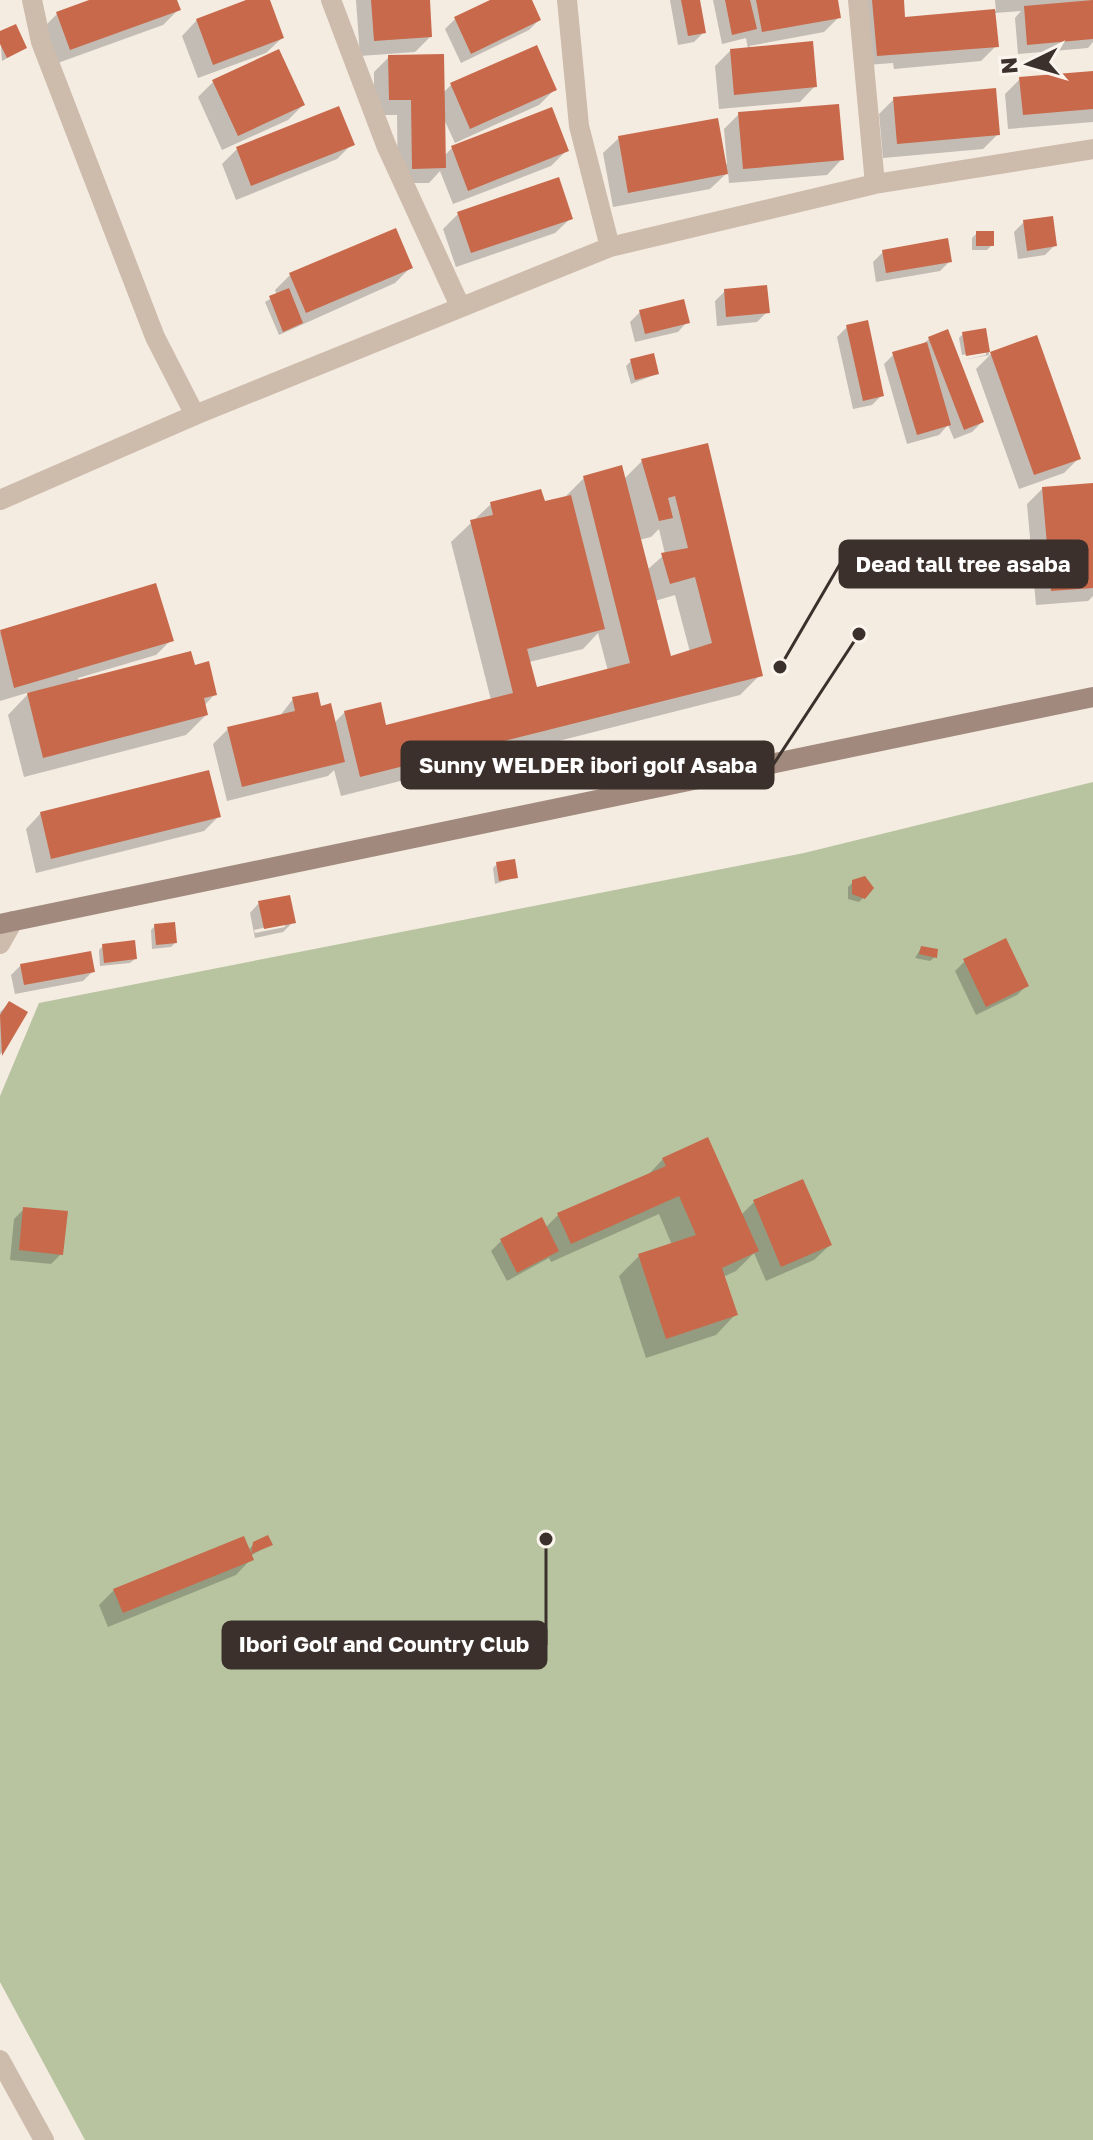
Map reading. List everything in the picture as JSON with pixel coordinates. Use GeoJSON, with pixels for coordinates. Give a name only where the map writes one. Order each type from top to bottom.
{"type":"FeatureCollection","features":[{"type":"Feature","properties":{"kind":"main road"},"geometry":{"type":"LineString","coordinates":[[6,923],[1093,697]]}},
{"type":"Feature","properties":{"kind":"street"},"geometry":{"type":"LineString","coordinates":[[32,0],[41,42],[155,337],[195,415]]}},
{"type":"Feature","properties":{"kind":"street"},"geometry":{"type":"LineString","coordinates":[[331,0],[386,145],[460,306]]}},
{"type":"Feature","properties":{"kind":"street"},"geometry":{"type":"LineString","coordinates":[[567,0],[579,126],[610,247]]}},
{"type":"Feature","properties":{"kind":"street"},"geometry":{"type":"LineString","coordinates":[[858,0],[875,184]]}},
{"type":"Feature","properties":{"kind":"street"},"geometry":{"type":"LineString","coordinates":[[0,500],[195,415],[610,247],[875,184],[1093,149]]}},
{"type":"Feature","properties":{"kind":"street"},"geometry":{"type":"LineString","coordinates":[[0,944],[6,923]]}},
{"type":"Feature","properties":{"kind":"street"},"geometry":{"type":"LineString","coordinates":[[0,2060],[44,2140]]}},
{"type":"Feature","properties":{"kind":"green space"},"geometry":{"type":"Polygon","coordinates":[[[1093,782],[1093,2140],[85,2140],[0,1982],[0,1096],[39,1003],[804,853],[1093,782]]]}},
{"type":"Feature","properties":{"kind":"building"},"geometry":{"type":"Polygon","coordinates":[[[89,0],[177,0],[181,10],[70,50],[56,12],[89,0]]]}},
{"type":"Feature","properties":{"kind":"building"},"geometry":{"type":"Polygon","coordinates":[[[246,0],[270,0],[284,38],[213,65],[196,19],[246,0]]]}},
{"type":"Feature","properties":{"kind":"building"},"geometry":{"type":"Polygon","coordinates":[[[371,0],[430,0],[432,37],[374,41],[371,0]]]}},
{"type":"Feature","properties":{"kind":"building"},"geometry":{"type":"Polygon","coordinates":[[[490,0],[532,0],[541,20],[471,54],[454,17],[490,0]]]}},
{"type":"Feature","properties":{"kind":"building"},"geometry":{"type":"Polygon","coordinates":[[[681,0],[700,0],[706,33],[688,36],[681,0]]]}},
{"type":"Feature","properties":{"kind":"building"},"geometry":{"type":"Polygon","coordinates":[[[725,0],[750,0],[757,29],[732,35],[725,0]]]}},
{"type":"Feature","properties":{"kind":"building"},"geometry":{"type":"Polygon","coordinates":[[[756,0],[838,0],[841,18],[762,32],[756,0]]]}},
{"type":"Feature","properties":{"kind":"building"},"geometry":{"type":"Polygon","coordinates":[[[872,0],[904,0],[905,17],[995,9],[999,47],[877,56],[872,0]]]}},
{"type":"Feature","properties":{"kind":"building"},"geometry":{"type":"Polygon","coordinates":[[[1093,0],[1093,39],[1027,45],[1024,6],[1093,0]]]}},
{"type":"Feature","properties":{"kind":"building"},"geometry":{"type":"Polygon","coordinates":[[[16,24],[27,48],[7,58],[0,44],[0,31],[16,24]]]}},
{"type":"Feature","properties":{"kind":"building"},"geometry":{"type":"Polygon","coordinates":[[[813,41],[817,87],[734,95],[730,49],[813,41]]]}},
{"type":"Feature","properties":{"kind":"building"},"geometry":{"type":"Polygon","coordinates":[[[537,45],[557,90],[470,129],[450,83],[537,45]]]}},
{"type":"Feature","properties":{"kind":"building"},"geometry":{"type":"Polygon","coordinates":[[[279,49],[305,105],[238,136],[212,80],[279,49]]]}},
{"type":"Feature","properties":{"kind":"building"},"geometry":{"type":"Polygon","coordinates":[[[444,54],[446,168],[412,169],[411,100],[389,100],[388,55],[444,54]]]}},
{"type":"Feature","properties":{"kind":"building"},"geometry":{"type":"Polygon","coordinates":[[[1093,71],[1093,109],[1023,115],[1019,77],[1093,71]]]}},
{"type":"Feature","properties":{"kind":"building"},"geometry":{"type":"Polygon","coordinates":[[[996,88],[1000,135],[897,144],[893,97],[996,88]]]}},
{"type":"Feature","properties":{"kind":"building"},"geometry":{"type":"Polygon","coordinates":[[[839,104],[844,160],[743,169],[738,112],[839,104]]]}},
{"type":"Feature","properties":{"kind":"building"},"geometry":{"type":"Polygon","coordinates":[[[339,106],[355,145],[251,186],[236,147],[339,106]]]}},
{"type":"Feature","properties":{"kind":"building"},"geometry":{"type":"Polygon","coordinates":[[[552,107],[569,151],[468,191],[451,146],[552,107]]]}},
{"type":"Feature","properties":{"kind":"building"},"geometry":{"type":"Polygon","coordinates":[[[718,118],[728,174],[628,193],[618,136],[718,118]]]}},
{"type":"Feature","properties":{"kind":"building"},"geometry":{"type":"Polygon","coordinates":[[[559,177],[573,219],[471,253],[457,212],[559,177]]]}},
{"type":"Feature","properties":{"kind":"building"},"geometry":{"type":"Polygon","coordinates":[[[1053,216],[1057,246],[1027,251],[1023,220],[1053,216]]]}},
{"type":"Feature","properties":{"kind":"building"},"geometry":{"type":"Polygon","coordinates":[[[396,228],[413,268],[306,313],[289,273],[396,228]]]}},
{"type":"Feature","properties":{"kind":"building"},"geometry":{"type":"Polygon","coordinates":[[[976,231],[994,231],[994,246],[976,246],[976,231]]]}},
{"type":"Feature","properties":{"kind":"building"},"geometry":{"type":"Polygon","coordinates":[[[948,238],[952,262],[886,273],[882,250],[948,238]]]}},
{"type":"Feature","properties":{"kind":"building"},"geometry":{"type":"Polygon","coordinates":[[[767,285],[770,313],[726,317],[724,289],[767,285]]]}},
{"type":"Feature","properties":{"kind":"building"},"geometry":{"type":"Polygon","coordinates":[[[289,288],[303,323],[283,332],[269,296],[289,288]]]}},
{"type":"Feature","properties":{"kind":"building"},"geometry":{"type":"Polygon","coordinates":[[[684,299],[690,323],[645,334],[639,310],[684,299]]]}},
{"type":"Feature","properties":{"kind":"building"},"geometry":{"type":"Polygon","coordinates":[[[868,320],[884,396],[863,401],[846,325],[868,320]]]}},
{"type":"Feature","properties":{"kind":"building"},"geometry":{"type":"Polygon","coordinates":[[[986,328],[990,352],[966,356],[962,332],[986,328]]]}},
{"type":"Feature","properties":{"kind":"building"},"geometry":{"type":"Polygon","coordinates":[[[948,329],[984,422],[964,430],[928,337],[948,329]]]}},
{"type":"Feature","properties":{"kind":"building"},"geometry":{"type":"Polygon","coordinates":[[[1037,335],[1081,459],[1034,475],[990,352],[1037,335]]]}},
{"type":"Feature","properties":{"kind":"building"},"geometry":{"type":"Polygon","coordinates":[[[927,342],[951,425],[917,435],[892,352],[927,342]]]}},
{"type":"Feature","properties":{"kind":"building"},"geometry":{"type":"Polygon","coordinates":[[[654,353],[659,374],[635,380],[630,359],[654,353]]]}},
{"type":"Feature","properties":{"kind":"building"},"geometry":{"type":"Polygon","coordinates":[[[708,443],[763,676],[360,777],[344,711],[381,702],[386,725],[513,693],[470,520],[493,515],[490,502],[541,489],[545,501],[571,495],[605,629],[527,649],[537,687],[630,663],[583,476],[622,465],[671,656],[712,643],[695,577],[670,584],[661,553],[688,548],[675,496],[668,498],[673,518],[659,521],[641,459],[708,443]]]}},
{"type":"Feature","properties":{"kind":"building"},"geometry":{"type":"Polygon","coordinates":[[[1093,483],[1093,588],[1051,591],[1042,487],[1093,483]]]}},
{"type":"Feature","properties":{"kind":"building"},"geometry":{"type":"Polygon","coordinates":[[[156,583],[174,641],[14,688],[0,630],[156,583]]]}},
{"type":"Feature","properties":{"kind":"building"},"geometry":{"type":"Polygon","coordinates":[[[191,651],[195,665],[209,661],[217,695],[204,698],[208,715],[43,758],[27,693],[191,651]]]}},
{"type":"Feature","properties":{"kind":"building"},"geometry":{"type":"Polygon","coordinates":[[[318,692],[321,706],[331,703],[345,762],[242,787],[227,727],[295,711],[292,697],[318,692]]]}},
{"type":"Feature","properties":{"kind":"building"},"geometry":{"type":"Polygon","coordinates":[[[209,770],[221,817],[51,859],[40,812],[209,770]]]}},
{"type":"Feature","properties":{"kind":"building"},"geometry":{"type":"Polygon","coordinates":[[[515,859],[518,878],[499,881],[496,862],[515,859]]]}},
{"type":"Feature","properties":{"kind":"building"},"geometry":{"type":"Polygon","coordinates":[[[865,876],[874,888],[865,899],[852,894],[852,880],[865,876]]]}},
{"type":"Feature","properties":{"kind":"building"},"geometry":{"type":"Polygon","coordinates":[[[290,895],[296,923],[264,929],[258,901],[290,895]]]}},
{"type":"Feature","properties":{"kind":"building"},"geometry":{"type":"Polygon","coordinates":[[[175,922],[177,943],[156,945],[154,924],[175,922]]]}},
{"type":"Feature","properties":{"kind":"building"},"geometry":{"type":"Polygon","coordinates":[[[1006,938],[1029,986],[986,1007],[963,959],[1006,938]]]}},
{"type":"Feature","properties":{"kind":"building"},"geometry":{"type":"Polygon","coordinates":[[[135,940],[137,959],[104,963],[102,944],[135,940]]]}},
{"type":"Feature","properties":{"kind":"building"},"geometry":{"type":"Polygon","coordinates":[[[921,946],[938,949],[937,958],[919,954],[921,946]]]}},
{"type":"Feature","properties":{"kind":"building"},"geometry":{"type":"Polygon","coordinates":[[[91,951],[95,972],[24,985],[20,964],[91,951]]]}},
{"type":"Feature","properties":{"kind":"building"},"geometry":{"type":"Polygon","coordinates":[[[9,1001],[28,1012],[2,1056],[0,1015],[9,1001]]]}},
{"type":"Feature","properties":{"kind":"building"},"geometry":{"type":"Polygon","coordinates":[[[708,1137],[759,1251],[722,1268],[738,1315],[666,1339],[638,1254],[696,1235],[679,1196],[571,1244],[557,1213],[666,1166],[662,1158],[708,1137]]]}},
{"type":"Feature","properties":{"kind":"building"},"geometry":{"type":"Polygon","coordinates":[[[803,1179],[832,1245],[781,1267],[753,1200],[803,1179]]]}},
{"type":"Feature","properties":{"kind":"building"},"geometry":{"type":"Polygon","coordinates":[[[23,1207],[68,1211],[63,1255],[19,1250],[23,1207]]]}},
{"type":"Feature","properties":{"kind":"building"},"geometry":{"type":"Polygon","coordinates":[[[542,1217],[559,1251],[517,1273],[500,1239],[542,1217]]]}},
{"type":"Feature","properties":{"kind":"building"},"geometry":{"type":"Polygon","coordinates":[[[268,1535],[273,1545],[251,1554],[253,1542],[268,1535]]]}},
{"type":"Feature","properties":{"kind":"building"},"geometry":{"type":"Polygon","coordinates":[[[244,1536],[254,1560],[123,1613],[113,1589],[244,1536]]]}},
{"type":"Feature","properties":{"kind":"place","name":"Sunny WELDER ibori golf Asaba"},"geometry":{"type":"Point","coordinates":[859,634]}},
{"type":"Feature","properties":{"kind":"place","name":"Dead tall tree asaba"},"geometry":{"type":"Point","coordinates":[780,667]}},
{"type":"Feature","properties":{"kind":"place","name":"Ibori Golf and Country Club"},"geometry":{"type":"Point","coordinates":[546,1539]}}]}
